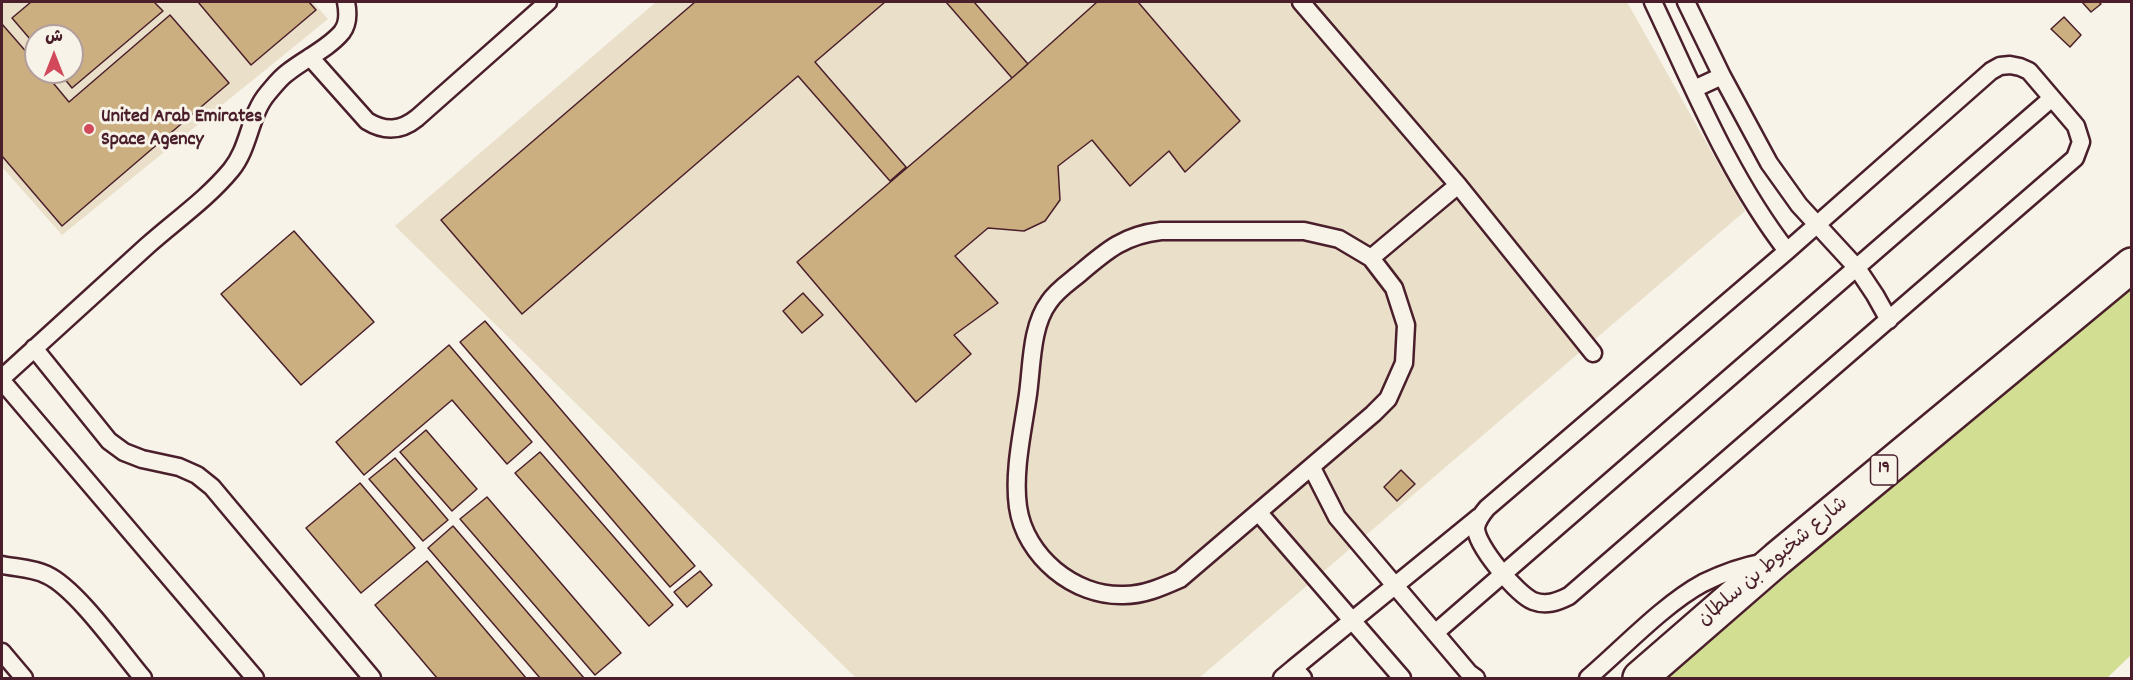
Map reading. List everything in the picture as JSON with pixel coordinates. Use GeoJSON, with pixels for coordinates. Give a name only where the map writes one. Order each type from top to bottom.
{"type":"FeatureCollection","features":[{"type":"Feature","properties":{"kind":"main road","name":"شارع شخبوط بن سلطان"},"geometry":{"type":"LineString","coordinates":[[1640,678],[1778,559],[2132,265]]}},
{"type":"Feature","properties":{"kind":"lane"},"geometry":{"type":"LineString","coordinates":[[255,678],[2,380],[147,246],[213,191],[233,168],[248,140],[256,110],[267,94],[286,74],[342,32],[347,22],[346,2]]}},
{"type":"Feature","properties":{"kind":"lane"},"geometry":{"type":"LineString","coordinates":[[310,57],[367,121],[376,127],[398,129],[417,118],[548,2]]}},
{"type":"Feature","properties":{"kind":"lane"},"geometry":{"type":"LineString","coordinates":[[1300,2],[1458,185],[1593,354]]}},
{"type":"Feature","properties":{"kind":"lane"},"geometry":{"type":"LineString","coordinates":[[1653,2],[1738,179],[1755,208],[1786,251]]}},
{"type":"Feature","properties":{"kind":"lane"},"geometry":{"type":"LineString","coordinates":[[1686,2],[1722,76],[1769,163],[1799,205],[1857,268],[1889,320]]}},
{"type":"Feature","properties":{"kind":"lane"},"geometry":{"type":"LineString","coordinates":[[1293,675],[1352,621],[1479,517],[1991,71],[2001,66],[2020,67],[2029,71],[2076,126],[2081,142],[2075,158],[1569,596],[1558,602],[1546,604],[1535,602],[1524,596],[1483,549],[1476,528],[1479,517]]}},
{"type":"Feature","properties":{"kind":"lane"},"geometry":{"type":"LineString","coordinates":[[1694,89],[1722,76]]}},
{"type":"Feature","properties":{"kind":"lane"},"geometry":{"type":"LineString","coordinates":[[1435,633],[2052,98]]}},
{"type":"Feature","properties":{"kind":"lane"},"geometry":{"type":"LineString","coordinates":[[1371,258],[1458,185]]}},
{"type":"Feature","properties":{"kind":"lane"},"geometry":{"type":"LineString","coordinates":[[1304,231],[1339,239],[1371,258],[1394,288],[1406,325],[1404,363],[1388,399],[1312,468],[1180,579],[1153,591],[1123,596],[1094,592],[1066,580],[1044,560],[1027,536],[1018,508],[1017,478],[1035,344],[1042,314],[1048,302],[1113,246],[1144,233],[1304,231]]}},
{"type":"Feature","properties":{"kind":"lane"},"geometry":{"type":"LineString","coordinates":[[34,348],[109,441],[124,452],[142,459],[179,466],[197,475],[212,487],[372,678]]}},
{"type":"Feature","properties":{"kind":"lane"},"geometry":{"type":"LineString","coordinates":[[1312,468],[1337,517],[1469,673],[1476,678]]}},
{"type":"Feature","properties":{"kind":"lane"},"geometry":{"type":"LineString","coordinates":[[1259,513],[1402,678]]}},
{"type":"Feature","properties":{"kind":"lane"},"geometry":{"type":"LineString","coordinates":[[1588,678],[1670,606],[1703,583],[1739,567],[1778,559]]}},
{"type":"Feature","properties":{"kind":"lane"},"geometry":{"type":"LineString","coordinates":[[2,565],[26,568],[48,575],[66,587],[143,678]]}},
{"type":"Feature","properties":{"kind":"lane"},"geometry":{"type":"LineString","coordinates":[[2,652],[24,678]]}},
{"type":"Feature","properties":{"kind":"shaded area"},"geometry":{"type":"Polygon","coordinates":[[[2,2],[313,2],[328,19],[62,235],[2,167],[2,2]]]}},
{"type":"Feature","properties":{"kind":"shaded area"},"geometry":{"type":"Polygon","coordinates":[[[656,2],[1627,2],[1745,211],[1199,678],[856,678],[395,226],[656,2]]]}},
{"type":"Feature","properties":{"kind":"green space"},"geometry":{"type":"Polygon","coordinates":[[[2131,279],[2131,655],[2107,678],[1668,678],[2131,279]]]}},
{"type":"Feature","properties":{"kind":"building"},"geometry":{"type":"Polygon","coordinates":[[[31,2],[154,2],[163,11],[84,78],[84,24],[24,24],[24,32],[12,18],[31,2]]]}},
{"type":"Feature","properties":{"kind":"building"},"geometry":{"type":"Polygon","coordinates":[[[198,2],[309,2],[316,10],[251,65],[198,2]]]}},
{"type":"Feature","properties":{"kind":"building"},"geometry":{"type":"Polygon","coordinates":[[[695,2],[885,2],[815,62],[906,167],[890,181],[798,76],[522,314],[441,220],[695,2]]]}},
{"type":"Feature","properties":{"kind":"building"},"geometry":{"type":"Polygon","coordinates":[[[946,2],[974,2],[1028,64],[1012,78],[946,2]]]}},
{"type":"Feature","properties":{"kind":"building"},"geometry":{"type":"Polygon","coordinates":[[[1097,2],[1138,2],[1240,121],[1185,172],[1169,151],[1130,186],[1092,140],[1058,166],[1060,200],[1045,221],[1024,231],[988,228],[955,256],[998,303],[954,335],[971,354],[916,402],[797,262],[1097,2]]]}},
{"type":"Feature","properties":{"kind":"building"},"geometry":{"type":"Polygon","coordinates":[[[2082,2],[2099,2],[2101,4],[2091,12],[2082,2]]]}},
{"type":"Feature","properties":{"kind":"building","name":"United Arab Emirates Space Agency"},"geometry":{"type":"Polygon","coordinates":[[[170,15],[229,83],[62,226],[2,156],[2,24],[24,49],[24,84],[54,84],[69,102],[170,15]]]}},
{"type":"Feature","properties":{"kind":"building"},"geometry":{"type":"Polygon","coordinates":[[[2064,17],[2081,35],[2070,47],[2051,29],[2064,17]]]}},
{"type":"Feature","properties":{"kind":"building"},"geometry":{"type":"Polygon","coordinates":[[[294,231],[374,322],[301,385],[221,294],[294,231]]]}},
{"type":"Feature","properties":{"kind":"building"},"geometry":{"type":"Polygon","coordinates":[[[803,293],[823,315],[802,333],[783,311],[803,293]]]}},
{"type":"Feature","properties":{"kind":"building"},"geometry":{"type":"Polygon","coordinates":[[[485,321],[695,566],[670,587],[460,342],[485,321]]]}},
{"type":"Feature","properties":{"kind":"building"},"geometry":{"type":"Polygon","coordinates":[[[449,345],[532,442],[507,464],[452,400],[364,475],[336,442],[449,345]]]}},
{"type":"Feature","properties":{"kind":"building"},"geometry":{"type":"Polygon","coordinates":[[[426,430],[477,489],[452,511],[400,452],[426,430]]]}},
{"type":"Feature","properties":{"kind":"building"},"geometry":{"type":"Polygon","coordinates":[[[540,452],[673,605],[649,626],[515,473],[540,452]]]}},
{"type":"Feature","properties":{"kind":"building"},"geometry":{"type":"Polygon","coordinates":[[[395,458],[448,520],[423,541],[369,479],[395,458]]]}},
{"type":"Feature","properties":{"kind":"building"},"geometry":{"type":"Polygon","coordinates":[[[1401,470],[1415,484],[1397,501],[1384,487],[1401,470]]]}},
{"type":"Feature","properties":{"kind":"building"},"geometry":{"type":"Polygon","coordinates":[[[360,483],[415,548],[361,593],[306,528],[360,483]]]}},
{"type":"Feature","properties":{"kind":"building"},"geometry":{"type":"Polygon","coordinates":[[[487,497],[621,653],[595,675],[460,519],[487,497]]]}},
{"type":"Feature","properties":{"kind":"building"},"geometry":{"type":"Polygon","coordinates":[[[453,526],[584,678],[540,678],[428,548],[453,526]]]}},
{"type":"Feature","properties":{"kind":"building"},"geometry":{"type":"Polygon","coordinates":[[[427,561],[526,678],[437,678],[375,605],[427,561]]]}},
{"type":"Feature","properties":{"kind":"building"},"geometry":{"type":"Polygon","coordinates":[[[700,571],[712,585],[687,607],[674,592],[700,571]]]}},
{"type":"Feature","properties":{"kind":"place","name":"United Arab Emirates Space Agency"},"geometry":{"type":"Point","coordinates":[89,129]}}]}
